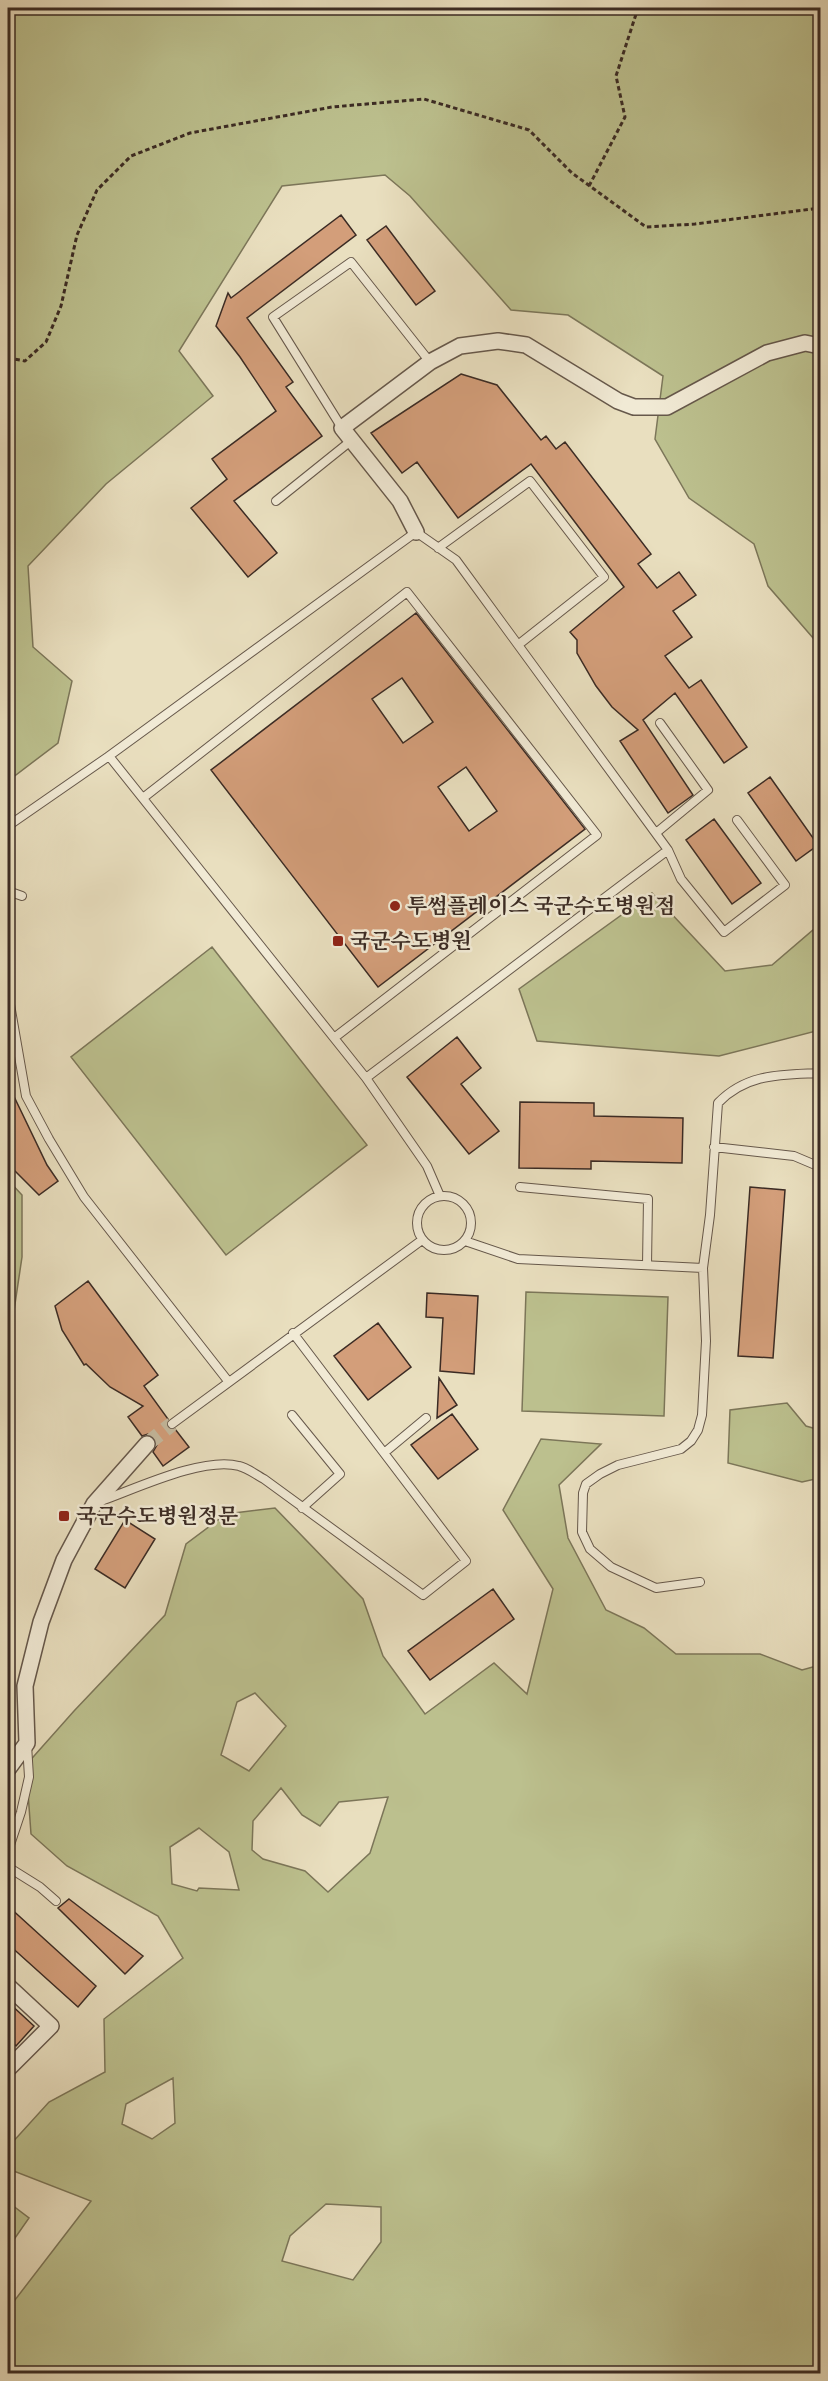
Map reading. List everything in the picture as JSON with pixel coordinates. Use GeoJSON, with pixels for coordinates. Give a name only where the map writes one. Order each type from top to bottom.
{"type":"FeatureCollection","features":[{"type":"Feature","properties":{"kind":"street"},"geometry":{"type":"LineString","coordinates":[[416,532],[400,501],[347,434],[430,362],[460,345],[498,341],[526,345],[618,401],[634,407],[667,407],[766,353],[805,343],[820,346]]}},
{"type":"Feature","properties":{"kind":"street"},"geometry":{"type":"LineString","coordinates":[[8,1769],[27,1743],[25,1686],[41,1622],[64,1560],[94,1504],[147,1444]]}},
{"type":"Feature","properties":{"kind":"street"},"geometry":{"type":"LineString","coordinates":[[8,1986],[51,2026],[8,2069]]}},
{"type":"Feature","properties":{"kind":"lane"},"geometry":{"type":"LineString","coordinates":[[276,501],[347,434],[273,317],[351,262],[430,362]]}},
{"type":"Feature","properties":{"kind":"lane"},"geometry":{"type":"LineString","coordinates":[[438,548],[530,481],[604,577],[518,645]]}},
{"type":"Feature","properties":{"kind":"lane"},"geometry":{"type":"LineString","coordinates":[[8,826],[110,756],[416,532],[456,560],[668,849],[681,879],[724,932],[785,885],[737,820]]}},
{"type":"Feature","properties":{"kind":"lane"},"geometry":{"type":"LineString","coordinates":[[143,798],[407,592],[597,835],[334,1038]]}},
{"type":"Feature","properties":{"kind":"lane"},"geometry":{"type":"LineString","coordinates":[[656,833],[708,790],[660,723]]}},
{"type":"Feature","properties":{"kind":"lane"},"geometry":{"type":"LineString","coordinates":[[110,756],[366,1078],[427,1166],[440,1196]]}},
{"type":"Feature","properties":{"kind":"lane"},"geometry":{"type":"LineString","coordinates":[[366,1078],[668,849]]}},
{"type":"Feature","properties":{"kind":"lane"},"geometry":{"type":"LineString","coordinates":[[8,891],[22,896]]}},
{"type":"Feature","properties":{"kind":"lane"},"geometry":{"type":"LineString","coordinates":[[8,993],[26,1096],[49,1139],[84,1197],[228,1381]]}},
{"type":"Feature","properties":{"kind":"lane"},"geometry":{"type":"LineString","coordinates":[[700,1582],[656,1588],[611,1567],[590,1549],[582,1532],[582,1506],[586,1484],[600,1474],[642,1457],[681,1449],[691,1441],[698,1430],[702,1415],[706,1341],[704,1268],[718,1103],[728,1092],[747,1081],[769,1076],[820,1073]]}},
{"type":"Feature","properties":{"kind":"lane"},"geometry":{"type":"LineString","coordinates":[[714,1147],[794,1156],[820,1167]]}},
{"type":"Feature","properties":{"kind":"lane"},"geometry":{"type":"LineString","coordinates":[[520,1186],[648,1199],[646,1264]]}},
{"type":"Feature","properties":{"kind":"lane"},"geometry":{"type":"LineString","coordinates":[[440,1196],[458,1200],[469,1212],[471,1221],[470,1233],[465,1241],[456,1248],[446,1251],[433,1249],[422,1240],[418,1231],[418,1214],[423,1206],[440,1196]]}},
{"type":"Feature","properties":{"kind":"lane"},"geometry":{"type":"LineString","coordinates":[[172,1424],[422,1240]]}},
{"type":"Feature","properties":{"kind":"lane"},"geometry":{"type":"LineString","coordinates":[[465,1241],[518,1259],[704,1268]]}},
{"type":"Feature","properties":{"kind":"lane"},"geometry":{"type":"LineString","coordinates":[[94,1504],[167,1477],[220,1463],[240,1466],[256,1475],[423,1595],[466,1561],[293,1333]]}},
{"type":"Feature","properties":{"kind":"lane"},"geometry":{"type":"LineString","coordinates":[[292,1415],[340,1474],[302,1508]]}},
{"type":"Feature","properties":{"kind":"lane"},"geometry":{"type":"LineString","coordinates":[[384,1453],[426,1418]]}},
{"type":"Feature","properties":{"kind":"lane"},"geometry":{"type":"LineString","coordinates":[[8,1851],[21,1812],[29,1777],[27,1743]]}},
{"type":"Feature","properties":{"kind":"lane"},"geometry":{"type":"LineString","coordinates":[[8,1867],[40,1887],[56,1901]]}},
{"type":"Feature","properties":{"kind":"path"},"geometry":{"type":"LineString","coordinates":[[589,186],[625,117],[616,76],[638,8]]}},
{"type":"Feature","properties":{"kind":"path"},"geometry":{"type":"LineString","coordinates":[[8,358],[25,361],[46,342],[61,306],[77,236],[97,190],[131,156],[190,133],[332,107],[423,99],[529,130],[572,173],[646,227],[820,208]]}},
{"type":"Feature","properties":{"kind":"green space"},"geometry":{"type":"Polygon","coordinates":[[[8,8],[820,8],[820,646],[768,586],[754,544],[689,498],[655,439],[663,376],[568,315],[511,310],[410,196],[385,175],[282,186],[179,351],[213,396],[106,484],[28,566],[33,647],[72,681],[58,743],[8,781],[8,8]]]}},
{"type":"Feature","properties":{"kind":"green space"},"geometry":{"type":"Polygon","coordinates":[[[652,893],[725,971],[772,965],[820,924],[820,1030],[719,1056],[537,1041],[519,989],[652,893]]]}},
{"type":"Feature","properties":{"kind":"green space"},"geometry":{"type":"Polygon","coordinates":[[[212,947],[367,1145],[226,1255],[71,1057],[212,947]]]}},
{"type":"Feature","properties":{"kind":"green space"},"geometry":{"type":"Polygon","coordinates":[[[8,1180],[22,1195],[22,1257],[8,1351],[8,1180]]]}},
{"type":"Feature","properties":{"kind":"green space"},"geometry":{"type":"Polygon","coordinates":[[[526,1292],[668,1297],[664,1416],[522,1411],[526,1292]]]}},
{"type":"Feature","properties":{"kind":"green space"},"geometry":{"type":"Polygon","coordinates":[[[819,1343],[820,1415],[815,1415],[819,1343]]]}},
{"type":"Feature","properties":{"kind":"green space"},"geometry":{"type":"Polygon","coordinates":[[[787,1403],[806,1426],[820,1430],[820,1478],[802,1482],[728,1463],[730,1410],[787,1403]]]}},
{"type":"Feature","properties":{"kind":"green space"},"geometry":{"type":"Polygon","coordinates":[[[541,1439],[601,1444],[559,1485],[568,1538],[606,1610],[644,1628],[676,1654],[760,1654],[802,1670],[820,1665],[820,2373],[8,2373],[8,2309],[91,2201],[11,2170],[10,2145],[49,2102],[105,2072],[104,2019],[183,1958],[158,1916],[67,1866],[31,1834],[26,1765],[165,1615],[186,1544],[226,1514],[275,1508],[363,1599],[383,1656],[425,1714],[494,1663],[527,1694],[553,1589],[503,1510],[541,1439]],[[255,1693],[237,1702],[221,1755],[249,1771],[286,1726],[255,1693]],[[281,1788],[253,1821],[252,1850],[263,1859],[305,1871],[328,1892],[370,1853],[388,1797],[339,1802],[320,1826],[302,1815],[281,1788]],[[199,1828],[170,1847],[172,1884],[197,1891],[199,1888],[239,1890],[229,1852],[199,1828]],[[173,2078],[126,2104],[122,2124],[152,2139],[175,2123],[173,2078]],[[326,2204],[290,2236],[282,2261],[353,2280],[381,2242],[381,2207],[326,2204]]]}},
{"type":"Feature","properties":{"kind":"green space"},"geometry":{"type":"Polygon","coordinates":[[[8,2202],[29,2218],[8,2248],[8,2202]]]}},
{"type":"Feature","properties":{"kind":"building"},"geometry":{"type":"Polygon","coordinates":[[[341,215],[356,235],[247,318],[293,382],[286,387],[322,436],[234,501],[277,553],[248,577],[191,508],[227,479],[212,459],[276,411],[216,326],[228,293],[231,298],[341,215]]]}},
{"type":"Feature","properties":{"kind":"building"},"geometry":{"type":"Polygon","coordinates":[[[386,226],[435,291],[416,305],[367,240],[386,226]]]}},
{"type":"Feature","properties":{"kind":"building"},"geometry":{"type":"Polygon","coordinates":[[[461,374],[497,385],[541,440],[546,436],[556,449],[565,442],[651,554],[638,564],[657,588],[679,572],[696,595],[673,611],[692,637],[665,656],[689,688],[701,680],[747,747],[724,763],[675,693],[643,720],[693,795],[668,813],[620,741],[638,730],[612,707],[596,686],[577,653],[577,640],[570,632],[624,587],[531,464],[458,518],[417,462],[402,473],[371,433],[461,374]]]}},
{"type":"Feature","properties":{"kind":"building"},"geometry":{"type":"Polygon","coordinates":[[[416,613],[585,829],[378,987],[211,770],[416,613]],[[402,678],[372,699],[403,743],[433,722],[402,678]],[[466,767],[438,787],[469,831],[497,811],[466,767]]]}},
{"type":"Feature","properties":{"kind":"building"},"geometry":{"type":"Polygon","coordinates":[[[770,777],[818,845],[796,861],[748,793],[770,777]]]}},
{"type":"Feature","properties":{"kind":"building"},"geometry":{"type":"Polygon","coordinates":[[[714,819],[761,883],[732,904],[686,840],[714,819]]]}},
{"type":"Feature","properties":{"kind":"building"},"geometry":{"type":"Polygon","coordinates":[[[457,1037],[481,1068],[461,1084],[499,1131],[469,1154],[407,1077],[457,1037]]]}},
{"type":"Feature","properties":{"kind":"building"},"geometry":{"type":"Polygon","coordinates":[[[8,1084],[47,1165],[58,1181],[39,1195],[8,1164],[8,1084]]]}},
{"type":"Feature","properties":{"kind":"building"},"geometry":{"type":"Polygon","coordinates":[[[520,1102],[594,1103],[594,1116],[683,1118],[682,1163],[591,1161],[591,1169],[519,1168],[520,1102]]]}},
{"type":"Feature","properties":{"kind":"building"},"geometry":{"type":"Polygon","coordinates":[[[750,1187],[785,1190],[773,1358],[738,1356],[750,1187]]]}},
{"type":"Feature","properties":{"kind":"building"},"geometry":{"type":"Polygon","coordinates":[[[88,1281],[158,1375],[144,1386],[168,1419],[166,1424],[168,1428],[175,1429],[189,1447],[163,1466],[153,1452],[157,1445],[154,1437],[148,1434],[142,1436],[128,1417],[143,1406],[110,1387],[86,1364],[84,1365],[62,1330],[55,1306],[88,1281]]]}},
{"type":"Feature","properties":{"kind":"building"},"geometry":{"type":"Polygon","coordinates":[[[427,1293],[478,1296],[474,1374],[440,1371],[443,1318],[426,1317],[427,1293]]]}},
{"type":"Feature","properties":{"kind":"building"},"geometry":{"type":"Polygon","coordinates":[[[378,1323],[411,1367],[368,1400],[334,1356],[378,1323]]]}},
{"type":"Feature","properties":{"kind":"building"},"geometry":{"type":"Polygon","coordinates":[[[439,1378],[457,1405],[437,1418],[439,1378]]]}},
{"type":"Feature","properties":{"kind":"building"},"geometry":{"type":"Polygon","coordinates":[[[452,1414],[478,1449],[438,1479],[411,1445],[452,1414]]]}},
{"type":"Feature","properties":{"kind":"building"},"geometry":{"type":"Polygon","coordinates":[[[125,1520],[155,1539],[125,1588],[95,1569],[125,1520]]]}},
{"type":"Feature","properties":{"kind":"building"},"geometry":{"type":"Polygon","coordinates":[[[493,1589],[514,1619],[430,1680],[408,1651],[493,1589]]]}},
{"type":"Feature","properties":{"kind":"building"},"geometry":{"type":"Polygon","coordinates":[[[69,1899],[143,1956],[125,1974],[58,1908],[69,1899]]]}},
{"type":"Feature","properties":{"kind":"building"},"geometry":{"type":"Polygon","coordinates":[[[8,1906],[96,1986],[78,2007],[8,1944],[8,1906]]]}},
{"type":"Feature","properties":{"kind":"building"},"geometry":{"type":"Polygon","coordinates":[[[8,2002],[34,2026],[16,2046],[8,2038],[8,2002]]]}},
{"type":"Feature","properties":{"kind":"tunnel"},"geometry":{"type":"LineString","coordinates":[[147,1444],[172,1424]]}},
{"type":"Feature","properties":{"kind":"place","name":"투썸플레이스 국군수도병원점"},"geometry":{"type":"Point","coordinates":[395,906]}},
{"type":"Feature","properties":{"kind":"place","name":"국군수도병원"},"geometry":{"type":"Point","coordinates":[338,941]}},
{"type":"Feature","properties":{"kind":"place","name":"국군수도병원정문"},"geometry":{"type":"Point","coordinates":[64,1516]}}]}
